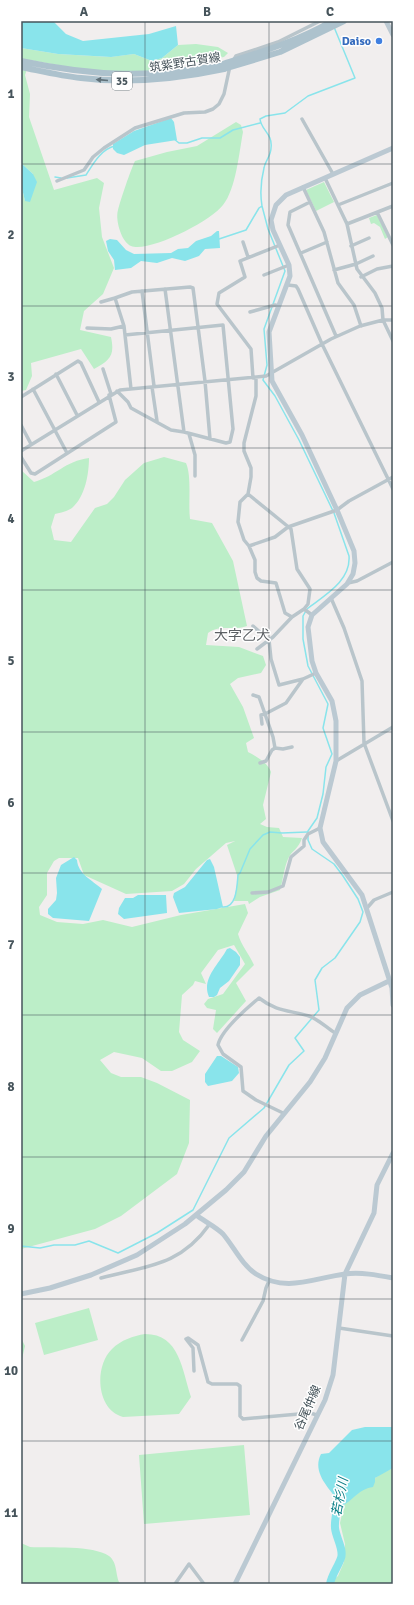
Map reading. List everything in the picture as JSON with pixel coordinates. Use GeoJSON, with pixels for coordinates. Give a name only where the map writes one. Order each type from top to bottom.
{"type":"FeatureCollection","features":[{"type":"Feature","properties":{"kind":"main road","name":"筑紫野古賀線"},"geometry":{"type":"LineString","coordinates":[[21,61],[80,72],[109,74],[163,74],[188,71],[223,66],[278,47],[302,37],[332,21]]}},
{"type":"Feature","properties":{"kind":"main road","name":"筑紫野古賀線"},"geometry":{"type":"LineString","coordinates":[[21,67],[80,78],[136,81],[188,76],[280,52],[344,21]]}},
{"type":"Feature","properties":{"kind":"street"},"geometry":{"type":"LineString","coordinates":[[57,181],[84,170],[93,157],[135,128],[184,113],[205,112],[213,109],[219,104],[224,94],[231,64],[236,56],[278,42],[320,21]]}},
{"type":"Feature","properties":{"kind":"street"},"geometry":{"type":"LineString","coordinates":[[386,21],[393,34]]}},
{"type":"Feature","properties":{"kind":"street"},"geometry":{"type":"LineString","coordinates":[[302,119],[333,174]]}},
{"type":"Feature","properties":{"kind":"street"},"geometry":{"type":"LineString","coordinates":[[257,649],[269,640],[292,617],[331,598],[347,584],[353,574],[355,563],[354,551],[302,435],[274,386],[271,373],[269,332],[290,276],[289,265],[273,230],[271,220],[276,205],[286,195],[393,148]]}},
{"type":"Feature","properties":{"kind":"street"},"geometry":{"type":"LineString","coordinates":[[325,178],[347,224],[351,236],[351,246],[361,277],[377,297],[383,320],[393,341]]}},
{"type":"Feature","properties":{"kind":"street"},"geometry":{"type":"LineString","coordinates":[[338,204],[393,183]]}},
{"type":"Feature","properties":{"kind":"street"},"geometry":{"type":"LineString","coordinates":[[303,187],[327,242],[338,283],[354,305],[361,326]]}},
{"type":"Feature","properties":{"kind":"street"},"geometry":{"type":"LineString","coordinates":[[310,202],[293,209],[288,216],[288,225],[336,336]]}},
{"type":"Feature","properties":{"kind":"street"},"geometry":{"type":"LineString","coordinates":[[347,224],[393,206]]}},
{"type":"Feature","properties":{"kind":"street"},"geometry":{"type":"LineString","coordinates":[[377,212],[393,245]]}},
{"type":"Feature","properties":{"kind":"street"},"geometry":{"type":"LineString","coordinates":[[351,246],[369,238]]}},
{"type":"Feature","properties":{"kind":"street"},"geometry":{"type":"LineString","coordinates":[[243,242],[248,258]]}},
{"type":"Feature","properties":{"kind":"street"},"geometry":{"type":"LineString","coordinates":[[300,253],[327,242]]}},
{"type":"Feature","properties":{"kind":"street"},"geometry":{"type":"LineString","coordinates":[[280,245],[240,261],[245,276],[219,293],[217,304],[251,348],[256,396],[244,443],[244,451],[251,468],[248,494],[240,502],[238,522],[244,540],[249,546],[255,560],[254,567],[257,578],[261,581],[276,583],[283,610],[292,617]]}},
{"type":"Feature","properties":{"kind":"street"},"geometry":{"type":"LineString","coordinates":[[334,270],[356,264],[374,256]]}},
{"type":"Feature","properties":{"kind":"street"},"geometry":{"type":"LineString","coordinates":[[264,275],[289,265]]}},
{"type":"Feature","properties":{"kind":"street"},"geometry":{"type":"LineString","coordinates":[[361,277],[377,269],[393,266]]}},
{"type":"Feature","properties":{"kind":"street"},"geometry":{"type":"LineString","coordinates":[[288,284],[296,286],[298,289],[322,344],[393,489]]}},
{"type":"Feature","properties":{"kind":"street"},"geometry":{"type":"LineString","coordinates":[[101,302],[132,292],[193,288],[199,327],[210,439]]}},
{"type":"Feature","properties":{"kind":"street"},"geometry":{"type":"LineString","coordinates":[[165,289],[184,432]]}},
{"type":"Feature","properties":{"kind":"street"},"geometry":{"type":"LineString","coordinates":[[142,291],[148,332],[157,421]]}},
{"type":"Feature","properties":{"kind":"street"},"geometry":{"type":"LineString","coordinates":[[114,298],[124,326],[131,389]]}},
{"type":"Feature","properties":{"kind":"street"},"geometry":{"type":"LineString","coordinates":[[250,312],[275,305],[278,306]]}},
{"type":"Feature","properties":{"kind":"street"},"geometry":{"type":"LineString","coordinates":[[21,451],[117,391],[228,378],[263,377],[336,336],[361,326],[383,320],[393,320]]}},
{"type":"Feature","properties":{"kind":"street"},"geometry":{"type":"LineString","coordinates":[[125,335],[232,324]]}},
{"type":"Feature","properties":{"kind":"street"},"geometry":{"type":"LineString","coordinates":[[117,391],[128,402],[131,408],[171,430],[226,443],[230,442],[233,429],[223,325]]}},
{"type":"Feature","properties":{"kind":"street"},"geometry":{"type":"LineString","coordinates":[[87,328],[111,329],[124,326]]}},
{"type":"Feature","properties":{"kind":"street"},"geometry":{"type":"LineString","coordinates":[[21,396],[78,361],[81,363],[99,402]]}},
{"type":"Feature","properties":{"kind":"street"},"geometry":{"type":"LineString","coordinates":[[21,457],[31,473],[35,474],[116,422],[103,369]]}},
{"type":"Feature","properties":{"kind":"street"},"geometry":{"type":"LineString","coordinates":[[56,374],[77,416]]}},
{"type":"Feature","properties":{"kind":"street"},"geometry":{"type":"LineString","coordinates":[[33,389],[67,453]]}},
{"type":"Feature","properties":{"kind":"street"},"geometry":{"type":"LineString","coordinates":[[21,425],[31,444]]}},
{"type":"Feature","properties":{"kind":"street"},"geometry":{"type":"LineString","coordinates":[[189,434],[196,455],[196,476]]}},
{"type":"Feature","properties":{"kind":"street"},"geometry":{"type":"LineString","coordinates":[[249,546],[275,537],[288,527],[335,511],[348,501],[393,477]]}},
{"type":"Feature","properties":{"kind":"street"},"geometry":{"type":"LineString","coordinates":[[248,494],[288,527],[293,536],[294,554],[298,569],[310,589],[307,611],[313,674],[328,692],[335,711],[336,761],[320,828],[323,842],[362,895],[391,980],[393,1005]]}},
{"type":"Feature","properties":{"kind":"street"},"geometry":{"type":"LineString","coordinates":[[347,584],[357,581],[393,562]]}},
{"type":"Feature","properties":{"kind":"street"},"geometry":{"type":"LineString","coordinates":[[331,598],[344,628],[362,682],[364,744],[393,821]]}},
{"type":"Feature","properties":{"kind":"street"},"geometry":{"type":"LineString","coordinates":[[253,626],[269,640],[272,664],[279,685],[303,679],[313,674]]}},
{"type":"Feature","properties":{"kind":"street"},"geometry":{"type":"LineString","coordinates":[[262,724],[261,715],[289,700],[303,679]]}},
{"type":"Feature","properties":{"kind":"street"},"geometry":{"type":"LineString","coordinates":[[253,695],[259,698],[273,737],[275,748]]}},
{"type":"Feature","properties":{"kind":"street"},"geometry":{"type":"LineString","coordinates":[[336,761],[393,727]]}},
{"type":"Feature","properties":{"kind":"street"},"geometry":{"type":"LineString","coordinates":[[275,748],[282,749],[292,747]]}},
{"type":"Feature","properties":{"kind":"street"},"geometry":{"type":"LineString","coordinates":[[260,763],[266,761],[272,750],[275,748]]}},
{"type":"Feature","properties":{"kind":"street"},"geometry":{"type":"LineString","coordinates":[[252,893],[268,892],[283,886],[291,857],[304,846],[304,840],[308,834],[320,828]]}},
{"type":"Feature","properties":{"kind":"street"},"geometry":{"type":"LineString","coordinates":[[367,908],[374,900],[393,892]]}},
{"type":"Feature","properties":{"kind":"street"},"geometry":{"type":"LineString","coordinates":[[21,1294],[50,1288],[91,1275],[137,1255],[196,1216],[244,1172],[266,1136],[283,1113],[298,1097],[321,1065],[343,1016],[353,1001],[360,995],[391,980]]}},
{"type":"Feature","properties":{"kind":"street"},"geometry":{"type":"LineString","coordinates":[[283,1113],[256,1100],[243,1091],[241,1067],[220,1050],[218,1045],[220,1038],[247,1007],[259,998],[268,1005],[293,1014],[310,1016],[335,1033]]}},
{"type":"Feature","properties":{"kind":"street","name":"谷尾仲線"},"geometry":{"type":"LineString","coordinates":[[235,1584],[318,1414],[333,1375],[345,1274],[374,1213],[377,1185],[393,1153]]}},
{"type":"Feature","properties":{"kind":"street"},"geometry":{"type":"LineString","coordinates":[[196,1216],[222,1233],[242,1260],[255,1273],[270,1281],[298,1284],[345,1274],[363,1274],[393,1278]]}},
{"type":"Feature","properties":{"kind":"street"},"geometry":{"type":"LineString","coordinates":[[101,1278],[158,1264],[179,1255],[199,1240],[209,1225]]}},
{"type":"Feature","properties":{"kind":"street"},"geometry":{"type":"LineString","coordinates":[[242,1340],[263,1301],[266,1288],[270,1281]]}},
{"type":"Feature","properties":{"kind":"street"},"geometry":{"type":"LineString","coordinates":[[339,1328],[393,1336]]}},
{"type":"Feature","properties":{"kind":"street"},"geometry":{"type":"LineString","coordinates":[[194,1371],[193,1348],[186,1338],[198,1344],[208,1382],[212,1384],[237,1384],[240,1386],[240,1416],[243,1418],[310,1413],[318,1414]]}},
{"type":"Feature","properties":{"kind":"street"},"geometry":{"type":"LineString","coordinates":[[175,1584],[189,1564],[204,1584]]}},
{"type":"Feature","properties":{"kind":"green space"},"geometry":{"type":"Polygon","coordinates":[[[196,44],[218,47],[228,53],[224,57],[179,65],[158,73],[91,71],[30,60],[25,75],[30,94],[29,117],[54,190],[97,178],[104,183],[99,208],[102,237],[114,268],[103,294],[84,311],[80,330],[111,337],[112,353],[104,363],[94,369],[81,349],[31,363],[32,376],[26,390],[21,391],[21,184],[25,201],[33,174],[21,163],[21,48],[58,54],[110,57],[134,54],[152,61],[162,58],[178,45],[196,44]]]}},
{"type":"Feature","properties":{"kind":"green space"},"geometry":{"type":"Polygon","coordinates":[[[236,122],[241,125],[243,132],[234,180],[231,190],[223,205],[216,212],[193,227],[165,240],[140,247],[127,244],[118,224],[117,214],[135,161],[167,152],[197,146],[236,122]]]}},
{"type":"Feature","properties":{"kind":"green space"},"geometry":{"type":"Polygon","coordinates":[[[324,182],[334,202],[316,211],[306,190],[324,182]]]}},
{"type":"Feature","properties":{"kind":"green space"},"geometry":{"type":"Polygon","coordinates":[[[377,215],[388,237],[385,239],[380,227],[374,223],[371,224],[369,218],[377,215]]]}},
{"type":"Feature","properties":{"kind":"green space"},"geometry":{"type":"Polygon","coordinates":[[[164,457],[186,463],[189,475],[190,519],[212,523],[233,561],[247,626],[213,630],[208,633],[206,645],[239,647],[263,656],[266,665],[261,673],[238,678],[230,684],[243,707],[254,738],[246,743],[248,752],[265,763],[271,772],[263,805],[266,819],[260,824],[267,827],[279,828],[283,837],[302,838],[285,866],[280,890],[260,897],[249,904],[248,901],[234,901],[238,878],[227,845],[235,841],[226,843],[196,869],[184,884],[172,891],[126,894],[84,875],[78,858],[59,858],[54,861],[47,873],[47,895],[39,907],[40,915],[57,922],[83,924],[103,920],[132,927],[181,915],[245,904],[248,913],[238,934],[254,965],[236,983],[246,1001],[217,1033],[213,1029],[216,1010],[207,1008],[204,1004],[208,999],[223,994],[245,964],[234,945],[218,950],[201,973],[206,984],[195,981],[193,985],[182,995],[179,1032],[183,1040],[200,1051],[192,1062],[172,1071],[161,1071],[142,1058],[114,1052],[100,1060],[111,1073],[121,1077],[141,1077],[157,1083],[190,1100],[189,1143],[177,1174],[121,1216],[95,1229],[21,1249],[21,470],[34,482],[73,462],[89,458],[87,478],[80,498],[72,508],[55,514],[51,527],[54,540],[71,542],[95,508],[107,504],[114,497],[125,480],[144,463],[164,457]]]}},
{"type":"Feature","properties":{"kind":"green space"},"geometry":{"type":"Polygon","coordinates":[[[89,1308],[98,1340],[44,1355],[35,1323],[89,1308]]]}},
{"type":"Feature","properties":{"kind":"green space"},"geometry":{"type":"Polygon","coordinates":[[[145,1334],[157,1336],[166,1340],[178,1355],[191,1397],[179,1414],[123,1417],[114,1413],[107,1406],[103,1397],[100,1376],[106,1357],[112,1349],[123,1341],[145,1334]]]}},
{"type":"Feature","properties":{"kind":"green space"},"geometry":{"type":"Polygon","coordinates":[[[21,1338],[25,1346],[21,1363],[21,1338]]]}},
{"type":"Feature","properties":{"kind":"green space"},"geometry":{"type":"Polygon","coordinates":[[[244,1445],[250,1515],[144,1524],[139,1455],[244,1445]]]}},
{"type":"Feature","properties":{"kind":"green space"},"geometry":{"type":"Polygon","coordinates":[[[393,1468],[393,1584],[328,1584],[338,1576],[344,1562],[345,1544],[340,1523],[344,1505],[380,1474],[393,1468]]]}},
{"type":"Feature","properties":{"kind":"green space"},"geometry":{"type":"Polygon","coordinates":[[[21,1543],[30,1547],[60,1547],[102,1552],[109,1556],[114,1562],[120,1584],[21,1584],[21,1543]]]}},
{"type":"Feature","properties":{"kind":"water"},"geometry":{"type":"Polygon","coordinates":[[[21,21],[53,21],[66,34],[83,41],[149,34],[176,26],[178,45],[162,58],[152,61],[134,54],[111,57],[58,54],[21,48],[21,21]]]}},
{"type":"Feature","properties":{"kind":"water"},"geometry":{"type":"Polygon","coordinates":[[[171,118],[174,122],[177,140],[145,145],[124,155],[117,153],[113,149],[113,144],[134,131],[171,118]]]}},
{"type":"Feature","properties":{"kind":"water"},"geometry":{"type":"Polygon","coordinates":[[[21,163],[33,174],[37,182],[30,202],[25,201],[21,184],[21,163]]]}},
{"type":"Feature","properties":{"kind":"water"},"geometry":{"type":"Polygon","coordinates":[[[219,231],[220,248],[205,249],[199,256],[185,261],[172,258],[157,263],[141,261],[131,268],[115,270],[114,260],[108,251],[106,241],[110,239],[117,240],[126,250],[134,254],[171,253],[178,249],[188,248],[196,241],[211,236],[219,231]]]}},
{"type":"Feature","properties":{"kind":"water"},"geometry":{"type":"Polygon","coordinates":[[[74,857],[83,873],[102,889],[89,921],[53,918],[48,914],[48,909],[56,900],[56,878],[61,865],[74,857]]]}},
{"type":"Feature","properties":{"kind":"water"},"geometry":{"type":"Polygon","coordinates":[[[210,859],[214,867],[223,907],[179,913],[173,897],[174,893],[185,887],[207,860],[210,859]]]}},
{"type":"Feature","properties":{"kind":"water"},"geometry":{"type":"Polygon","coordinates":[[[138,895],[166,895],[167,913],[124,919],[118,914],[119,908],[125,898],[133,898],[138,895]]]}},
{"type":"Feature","properties":{"kind":"water"},"geometry":{"type":"Polygon","coordinates":[[[230,948],[240,957],[240,965],[229,981],[220,988],[217,995],[214,997],[209,997],[207,984],[209,978],[227,949],[230,948]]]}},
{"type":"Feature","properties":{"kind":"water"},"geometry":{"type":"Polygon","coordinates":[[[217,1056],[221,1056],[238,1067],[239,1073],[232,1081],[208,1086],[205,1082],[205,1074],[217,1056]]]}},
{"type":"Feature","properties":{"kind":"water"},"geometry":{"type":"Polygon","coordinates":[[[365,1427],[393,1427],[393,1468],[375,1478],[373,1487],[364,1490],[344,1505],[340,1504],[320,1475],[318,1468],[321,1454],[329,1453],[352,1430],[365,1427]]]}},
{"type":"Feature","properties":{"kind":"waterway"},"geometry":{"type":"LineString","coordinates":[[219,239],[246,230],[259,208],[262,206],[262,177],[271,151],[271,143],[260,119],[266,116],[285,113],[308,96],[355,78],[334,27]]}},
{"type":"Feature","properties":{"kind":"waterway"},"geometry":{"type":"LineString","coordinates":[[174,139],[179,143],[187,143],[202,138],[220,138],[233,130],[260,123]]}},
{"type":"Feature","properties":{"kind":"waterway"},"geometry":{"type":"LineString","coordinates":[[67,178],[86,175],[102,154],[106,150],[115,146]]}},
{"type":"Feature","properties":{"kind":"waterway"},"geometry":{"type":"LineString","coordinates":[[55,177],[61,178]]}},
{"type":"Feature","properties":{"kind":"waterway"},"geometry":{"type":"LineString","coordinates":[[21,1246],[40,1248],[54,1245],[75,1245],[89,1241],[118,1253],[157,1233],[193,1210],[229,1138],[264,1108],[289,1065],[304,1051],[295,1038],[319,1010],[315,980],[322,968],[335,958],[360,922],[363,912],[358,899],[334,864],[312,849],[308,840],[308,831],[317,818],[323,794],[326,767],[332,754],[323,728],[328,704],[308,666],[303,639],[303,616],[307,609],[336,587],[346,573],[349,565],[349,556],[334,513],[299,440],[275,396],[263,380],[267,365],[264,329],[285,271],[268,229],[262,206]]}},
{"type":"Feature","properties":{"kind":"waterway"},"geometry":{"type":"LineString","coordinates":[[222,907],[227,907],[231,904],[235,896],[238,875],[250,849],[263,835],[270,832],[307,832]]}},
{"type":"Feature","properties":{"kind":"waterway","name":"若杉川"},"geometry":{"type":"LineString","coordinates":[[330,1584],[342,1555],[335,1528],[335,1518],[340,1491]]}},
{"type":"Feature","properties":{"kind":"place","name":"Daiso"},"geometry":{"type":"Point","coordinates":[379,41]}},
{"type":"Feature","properties":{"kind":"district","name":"大字乙犬"},"geometry":{"type":"Point","coordinates":[242,635]}}]}
